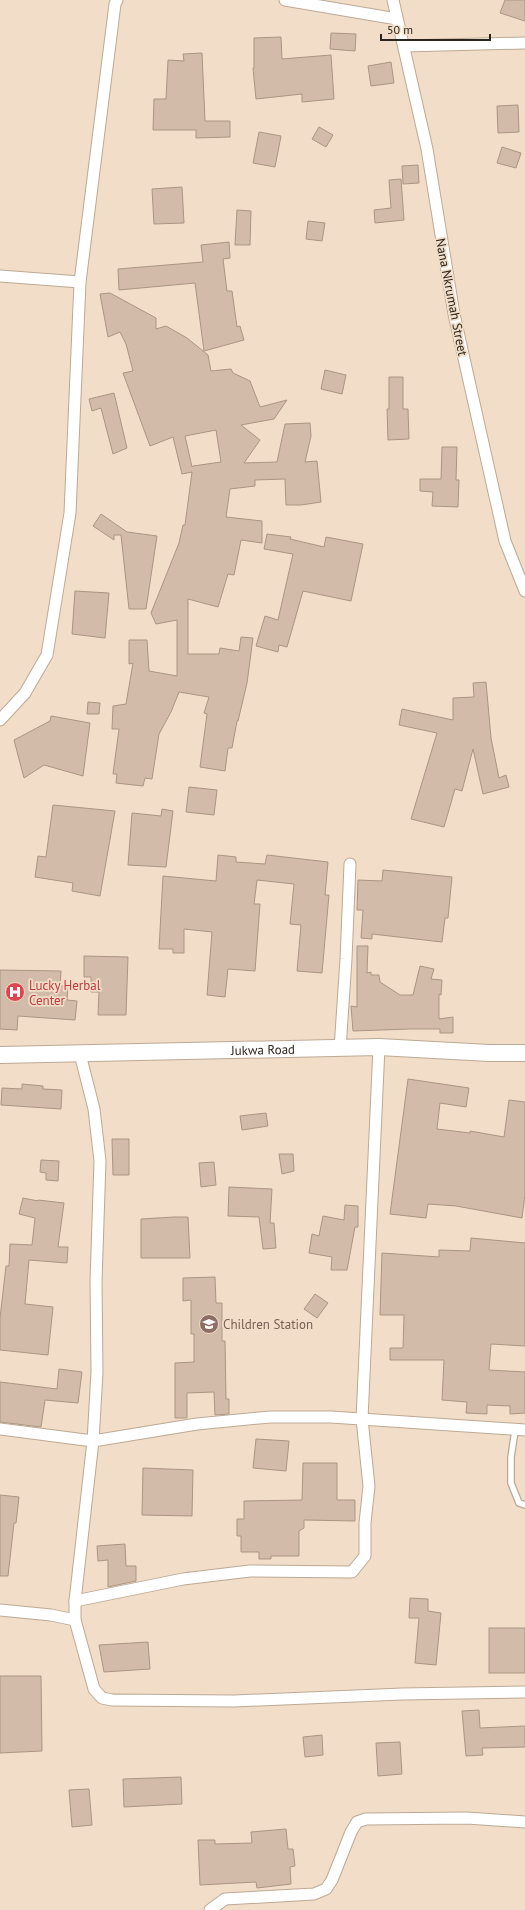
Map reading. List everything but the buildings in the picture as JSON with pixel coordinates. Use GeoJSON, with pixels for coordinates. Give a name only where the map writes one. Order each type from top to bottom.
{"type":"FeatureCollection","features":[{"type":"Feature","properties":{"kind":"main road","name":"Jukwa Road"},"geometry":{"type":"LineString","coordinates":[[0,1055],[379,1047],[489,1053],[525,1053]]}},
{"type":"Feature","properties":{"kind":"street"},"geometry":{"type":"LineString","coordinates":[[0,720],[25,692],[48,655],[70,513],[80,282],[115,4],[117,0]]}},
{"type":"Feature","properties":{"kind":"street"},"geometry":{"type":"LineString","coordinates":[[285,0],[397,19]]}},
{"type":"Feature","properties":{"kind":"street","name":"Nana Nkrumah Street"},"geometry":{"type":"LineString","coordinates":[[393,0],[427,149],[454,314],[505,541],[525,591]]}},
{"type":"Feature","properties":{"kind":"street"},"geometry":{"type":"LineString","coordinates":[[404,46],[525,43]]}},
{"type":"Feature","properties":{"kind":"street"},"geometry":{"type":"LineString","coordinates":[[0,276],[80,282]]}},
{"type":"Feature","properties":{"kind":"street"},"geometry":{"type":"LineString","coordinates":[[340,1049],[350,864]]}},
{"type":"Feature","properties":{"kind":"street"},"geometry":{"type":"LineString","coordinates":[[75,1602],[183,1579],[250,1571],[352,1572],[365,1556],[365,1523],[369,1486],[362,1419],[379,1047]]}},
{"type":"Feature","properties":{"kind":"street"},"geometry":{"type":"LineString","coordinates":[[80,1054],[94,1109],[100,1161],[96,1281],[97,1372],[93,1441],[75,1602],[75,1620],[94,1689],[102,1698],[112,1700],[234,1701],[402,1694],[525,1692]]}},
{"type":"Feature","properties":{"kind":"street"},"geometry":{"type":"LineString","coordinates":[[0,1429],[93,1441],[197,1424],[270,1417],[331,1417],[520,1431]]}},
{"type":"Feature","properties":{"kind":"street"},"geometry":{"type":"LineString","coordinates":[[0,1610],[51,1614],[75,1620]]}},
{"type":"Feature","properties":{"kind":"street"},"geometry":{"type":"LineString","coordinates":[[210,1910],[225,1898],[314,1894],[326,1889],[332,1880],[351,1832],[357,1822],[366,1818],[467,1818],[525,1822]]}},
{"type":"Feature","properties":{"kind":"lane"},"geometry":{"type":"LineString","coordinates":[[520,1431],[511,1457],[511,1483],[519,1503],[525,1505]]}},
{"type":"Feature","properties":{"kind":"place","name":"Lucky Herbal Center"},"geometry":{"type":"Point","coordinates":[15,992]}},
{"type":"Feature","properties":{"kind":"place","name":"Children Station"},"geometry":{"type":"Point","coordinates":[209,1324]}}]}
